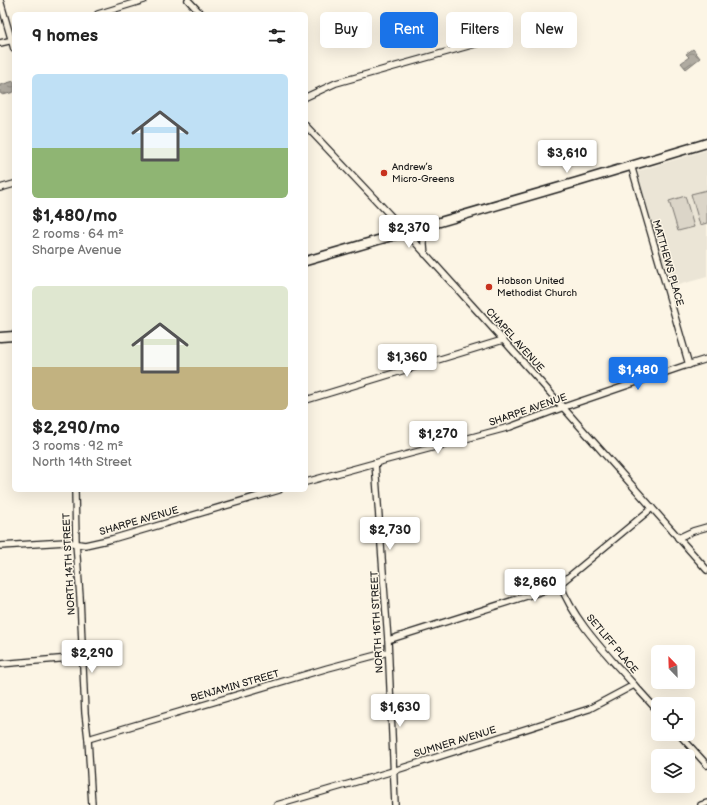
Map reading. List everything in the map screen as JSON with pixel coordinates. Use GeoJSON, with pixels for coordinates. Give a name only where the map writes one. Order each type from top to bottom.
{"type":"FeatureCollection","features":[{"type":"Feature","properties":{"kind":"street"},"geometry":{"type":"LineString","coordinates":[[0,0],[12,37]]}},
{"type":"Feature","properties":{"kind":"street"},"geometry":{"type":"LineString","coordinates":[[105,12],[144,0]]}},
{"type":"Feature","properties":{"kind":"street"},"geometry":{"type":"LineString","coordinates":[[188,0],[199,12]]}},
{"type":"Feature","properties":{"kind":"street"},"geometry":{"type":"LineString","coordinates":[[0,43],[12,40]]}},
{"type":"Feature","properties":{"kind":"street"},"geometry":{"type":"LineString","coordinates":[[308,96],[336,83],[461,48]]}},
{"type":"Feature","properties":{"kind":"street","name":"CHAPEL AVENUE"},"geometry":{"type":"LineString","coordinates":[[308,128],[405,231],[564,407],[707,570]]}},
{"type":"Feature","properties":{"kind":"street"},"geometry":{"type":"LineString","coordinates":[[308,260],[707,143]]}},
{"type":"Feature","properties":{"kind":"street","name":"MATTHEWS PLACE"},"geometry":{"type":"LineString","coordinates":[[631,165],[689,365]]}},
{"type":"Feature","properties":{"kind":"street"},"geometry":{"type":"LineString","coordinates":[[0,188],[12,185]]}},
{"type":"Feature","properties":{"kind":"street"},"geometry":{"type":"LineString","coordinates":[[425,254],[424,237],[426,231],[433,223]]}},
{"type":"Feature","properties":{"kind":"street"},"geometry":{"type":"LineString","coordinates":[[0,337],[12,336]]}},
{"type":"Feature","properties":{"kind":"street"},"geometry":{"type":"LineString","coordinates":[[308,399],[503,340]]}},
{"type":"Feature","properties":{"kind":"street","name":"SHARPE AVENUE"},"geometry":{"type":"LineString","coordinates":[[308,481],[510,427],[564,407],[707,360]]}},
{"type":"Feature","properties":{"kind":"street","name":"NORTH 16TH STREET"},"geometry":{"type":"LineString","coordinates":[[375,463],[388,640],[395,805]]}},
{"type":"Feature","properties":{"kind":"street","name":"NORTH 14TH STREET"},"geometry":{"type":"LineString","coordinates":[[74,492],[85,713],[92,805]]}},
{"type":"Feature","properties":{"kind":"street","name":"SHARPE AVENUE"},"geometry":{"type":"LineString","coordinates":[[0,546],[66,542],[85,545],[112,539],[272,492]]}},
{"type":"Feature","properties":{"kind":"street"},"geometry":{"type":"LineString","coordinates":[[388,640],[549,589],[560,584],[652,508]]}},
{"type":"Feature","properties":{"kind":"street"},"geometry":{"type":"LineString","coordinates":[[678,538],[693,531],[707,527]]}},
{"type":"Feature","properties":{"kind":"street","name":"SETLIFF PLACE"},"geometry":{"type":"LineString","coordinates":[[560,584],[564,596],[593,639],[651,703]]}},
{"type":"Feature","properties":{"kind":"street","name":"BENJAMIN STREET"},"geometry":{"type":"LineString","coordinates":[[88,739],[388,652]]}},
{"type":"Feature","properties":{"kind":"street"},"geometry":{"type":"LineString","coordinates":[[0,664],[82,657]]}},
{"type":"Feature","properties":{"kind":"street","name":"SUMNER AVENUE"},"geometry":{"type":"LineString","coordinates":[[277,805],[393,771],[589,709],[634,685]]}},
{"type":"Feature","properties":{"kind":"street"},"geometry":{"type":"LineString","coordinates":[[685,741],[707,765]]}},
{"type":"Feature","properties":{"kind":"street"},"geometry":{"type":"LineString","coordinates":[[701,805],[707,803]]}},
{"type":"Feature","properties":{"kind":"shaded area"},"geometry":{"type":"Polygon","coordinates":[[[707,150],[707,277],[671,287],[638,171],[707,150]]]}},
{"type":"Feature","properties":{"kind":"shaded area"},"geometry":{"type":"Polygon","coordinates":[[[707,190],[707,223],[700,225],[691,194],[707,190]]]}},
{"type":"Feature","properties":{"kind":"shaded area"},"geometry":{"type":"Polygon","coordinates":[[[685,196],[694,227],[678,231],[669,201],[685,196]]]}},
{"type":"Feature","properties":{"kind":"water"},"geometry":{"type":"Polygon","coordinates":[[[693,49],[700,58],[686,69],[681,63],[689,57],[686,54],[693,49]]]}},
{"type":"Feature","properties":{"kind":"water"},"geometry":{"type":"Polygon","coordinates":[[[12,82],[12,93],[3,95],[0,93],[0,85],[12,82]]]}},
{"type":"Feature","properties":{"kind":"place","name":"Andrew’s Micro-Greens"},"geometry":{"type":"Point","coordinates":[384,173]}},
{"type":"Feature","properties":{"kind":"place","name":"Hobson United Methodist Church"},"geometry":{"type":"Point","coordinates":[489,287]}}]}
